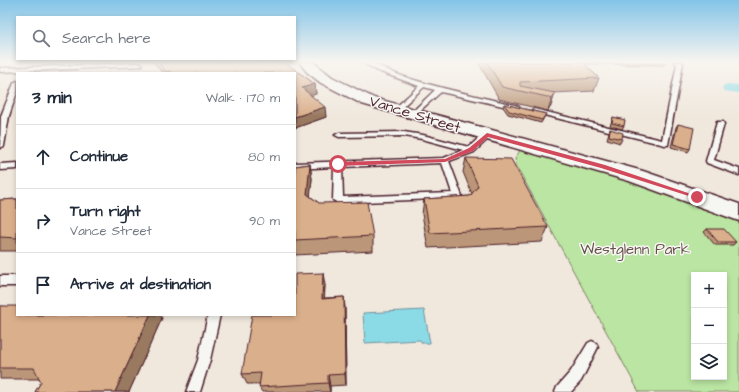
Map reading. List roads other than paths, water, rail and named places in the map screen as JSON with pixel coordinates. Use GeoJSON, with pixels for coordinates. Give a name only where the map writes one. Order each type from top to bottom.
{"type":"FeatureCollection","features":[{"type":"Feature","properties":{"kind":"street","name":"Vance Street"},"geometry":{"type":"LineString","coordinates":[[327,80],[335,86],[368,101],[410,107],[657,168],[739,198]]}},
{"type":"Feature","properties":{"kind":"street","name":"Vance Street"},"geometry":{"type":"LineString","coordinates":[[352,80],[386,95],[479,142],[636,176],[739,213]]}},
{"type":"Feature","properties":{"kind":"lane"},"geometry":{"type":"LineString","coordinates":[[413,80],[665,143],[677,80]]}},
{"type":"Feature","properties":{"kind":"lane"},"geometry":{"type":"LineString","coordinates":[[410,107],[424,84]]}},
{"type":"Feature","properties":{"kind":"lane"},"geometry":{"type":"LineString","coordinates":[[0,146],[5,116],[16,86]]}},
{"type":"Feature","properties":{"kind":"lane"},"geometry":{"type":"LineString","coordinates":[[410,107],[440,88]]}},
{"type":"Feature","properties":{"kind":"lane"},"geometry":{"type":"LineString","coordinates":[[720,124],[710,161],[739,172]]}},
{"type":"Feature","properties":{"kind":"lane"},"geometry":{"type":"LineString","coordinates":[[339,135],[404,134],[479,142]]}},
{"type":"Feature","properties":{"kind":"lane"},"geometry":{"type":"LineString","coordinates":[[296,166],[445,160],[479,142]]}},
{"type":"Feature","properties":{"kind":"lane"},"geometry":{"type":"LineString","coordinates":[[338,164],[338,200],[457,196],[445,160]]}},
{"type":"Feature","properties":{"kind":"lane"},"geometry":{"type":"LineString","coordinates":[[0,167],[16,166]]}},
{"type":"Feature","properties":{"kind":"lane"},"geometry":{"type":"LineString","coordinates":[[0,281],[16,281]]}},
{"type":"Feature","properties":{"kind":"lane"},"geometry":{"type":"LineString","coordinates":[[193,392],[204,360],[214,316]]}},
{"type":"Feature","properties":{"kind":"lane"},"geometry":{"type":"LineString","coordinates":[[562,392],[576,376],[592,347]]}},
{"type":"Feature","properties":{"kind":"water"},"geometry":{"type":"Polygon","coordinates":[[[424,310],[430,343],[422,343],[420,340],[365,343],[363,313],[424,310]]]}},
{"type":"Feature","properties":{"kind":"waterway"},"geometry":{"type":"LineString","coordinates":[[728,88],[739,89]]}},
{"type":"Feature","properties":{"kind":"park label","name":"Westglenn Park"},"geometry":{"type":"Point","coordinates":[635,249]}}]}
